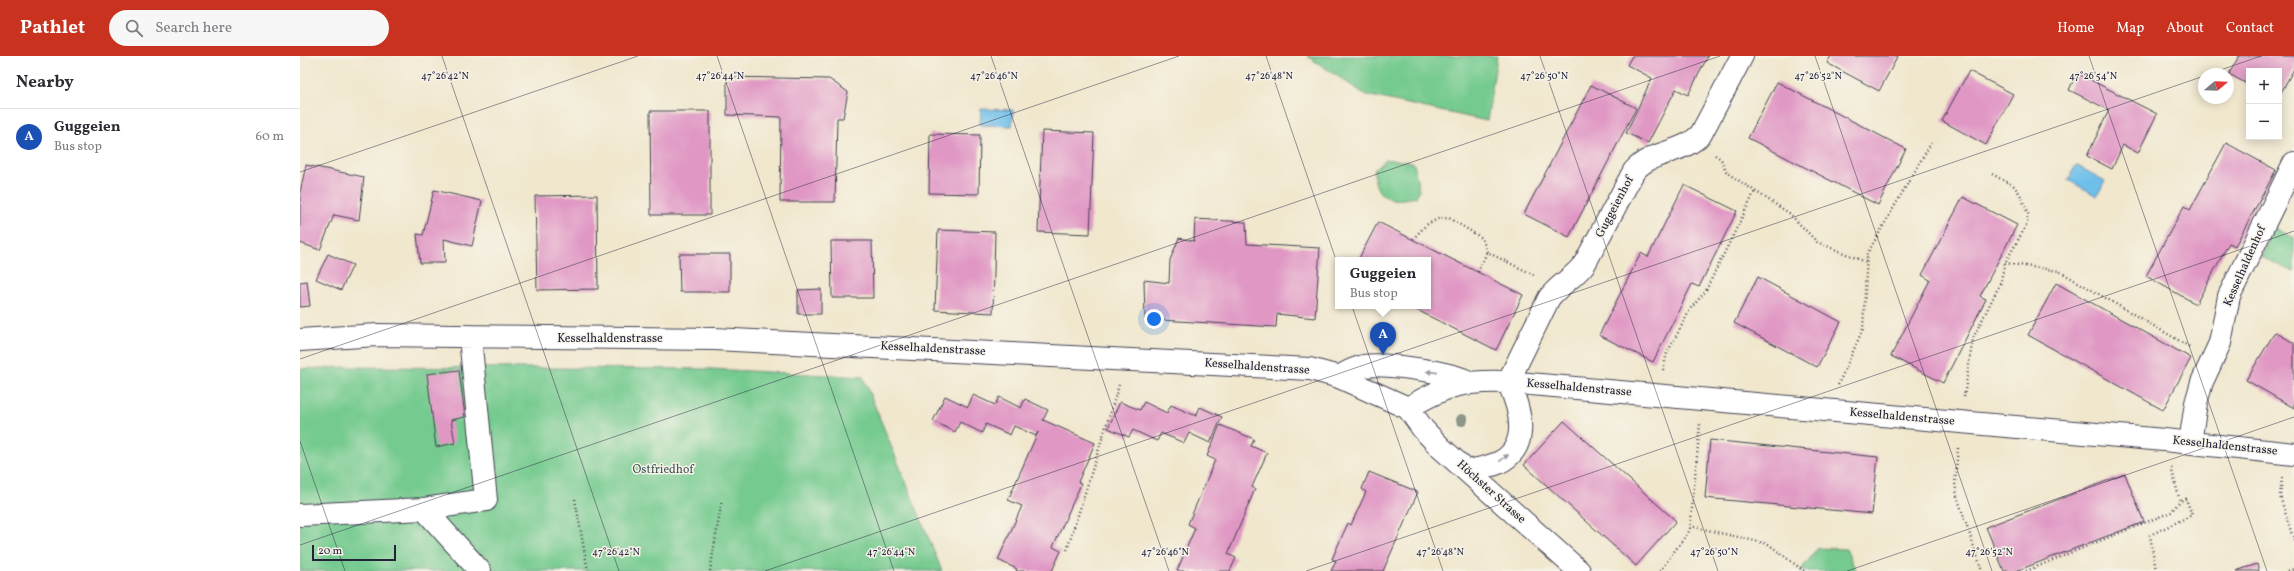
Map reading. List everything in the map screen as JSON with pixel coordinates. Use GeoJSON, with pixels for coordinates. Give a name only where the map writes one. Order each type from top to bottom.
{"type":"FeatureCollection","features":[{"type":"Feature","properties":{"kind":"street"},"geometry":{"type":"LineString","coordinates":[[1696,140],[1701,134],[1742,56]]}},
{"type":"Feature","properties":{"kind":"street","name":"Guggeienhof"},"geometry":{"type":"LineString","coordinates":[[1508,382],[1549,298],[1557,288],[1578,272],[1585,263],[1634,171],[1641,163],[1650,158],[1687,145],[1696,140]]}},
{"type":"Feature","properties":{"kind":"street","name":"Kesselhaldenhof"},"geometry":{"type":"LineString","coordinates":[[2190,443],[2196,403],[2220,343],[2229,296],[2294,163]]}},
{"type":"Feature","properties":{"kind":"street","name":"Kesselhaldenstrasse"},"geometry":{"type":"LineString","coordinates":[[300,340],[377,336],[714,339],[1310,369],[1339,376],[1408,408],[1438,390],[1469,382],[1508,382],[2190,443],[2288,462]]}},
{"type":"Feature","properties":{"kind":"street"},"geometry":{"type":"LineString","coordinates":[[300,515],[424,509],[486,500],[470,337]]}},
{"type":"Feature","properties":{"kind":"street"},"geometry":{"type":"LineString","coordinates":[[1339,376],[1352,370],[1376,366],[1443,373],[1458,376],[1469,382]]}},
{"type":"Feature","properties":{"kind":"street"},"geometry":{"type":"LineString","coordinates":[[1468,471],[1498,463],[1512,452],[1517,443],[1521,423],[1520,411],[1508,382]]}},
{"type":"Feature","properties":{"kind":"street","name":"Höchster Strasse"},"geometry":{"type":"LineString","coordinates":[[1408,408],[1423,429],[1580,571]]}},
{"type":"Feature","properties":{"kind":"street"},"geometry":{"type":"LineString","coordinates":[[424,509],[480,571]]}},
{"type":"Feature","properties":{"kind":"path"},"geometry":{"type":"LineString","coordinates":[[1696,140],[1721,159],[1727,173],[1789,213],[1817,242],[1866,262]]}},
{"type":"Feature","properties":{"kind":"path"},"geometry":{"type":"LineString","coordinates":[[1830,410],[1833,395],[1863,329],[1867,254],[1931,142]]}},
{"type":"Feature","properties":{"kind":"path"},"geometry":{"type":"LineString","coordinates":[[1982,571],[1957,496],[1955,483],[1960,423],[1974,338],[2000,284],[2005,263],[2027,224],[2028,214],[2020,194],[2014,186],[1992,174]]}},
{"type":"Feature","properties":{"kind":"path"},"geometry":{"type":"LineString","coordinates":[[1659,396],[1667,353],[1691,308],[1705,292],[1755,191]]}},
{"type":"Feature","properties":{"kind":"path"},"geometry":{"type":"LineString","coordinates":[[1413,240],[1426,225],[1438,219],[1449,218],[1482,238],[1487,252],[1478,272]]}},
{"type":"Feature","properties":{"kind":"path"},"geometry":{"type":"LineString","coordinates":[[1487,252],[1539,277]]}},
{"type":"Feature","properties":{"kind":"path"},"geometry":{"type":"LineString","coordinates":[[2005,263],[2059,271],[2212,360]]}},
{"type":"Feature","properties":{"kind":"path"},"geometry":{"type":"LineString","coordinates":[[1067,550],[1119,384]]}},
{"type":"Feature","properties":{"kind":"path"},"geometry":{"type":"LineString","coordinates":[[1660,571],[1690,530],[1698,434]]}},
{"type":"Feature","properties":{"kind":"path"},"geometry":{"type":"LineString","coordinates":[[2288,462],[2280,496],[2294,541]]}},
{"type":"Feature","properties":{"kind":"path"},"geometry":{"type":"LineString","coordinates":[[2171,466],[2180,501]]}},
{"type":"Feature","properties":{"kind":"path"},"geometry":{"type":"LineString","coordinates":[[575,499],[588,571]]}},
{"type":"Feature","properties":{"kind":"path"},"geometry":{"type":"LineString","coordinates":[[2026,571],[2171,512],[2180,501],[2186,499],[2192,515],[2150,535],[2156,571]]}},
{"type":"Feature","properties":{"kind":"path"},"geometry":{"type":"LineString","coordinates":[[710,571],[722,500]]}},
{"type":"Feature","properties":{"kind":"path"},"geometry":{"type":"LineString","coordinates":[[1690,526],[1768,544],[1804,571]]}},
{"type":"Feature","properties":{"kind":"path"},"geometry":{"type":"LineString","coordinates":[[2288,571],[2294,569]]}},
{"type":"Feature","properties":{"kind":"green space"},"geometry":{"type":"Polygon","coordinates":[[[1307,56],[1497,56],[1487,121],[1366,95],[1307,56]]]}},
{"type":"Feature","properties":{"kind":"green space"},"geometry":{"type":"Polygon","coordinates":[[[1385,160],[1400,160],[1414,164],[1419,191],[1416,197],[1407,199],[1392,199],[1381,193],[1377,188],[1374,170],[1385,160]]]}},
{"type":"Feature","properties":{"kind":"green space"},"geometry":{"type":"Polygon","coordinates":[[[2274,228],[2294,238],[2294,272],[2261,257],[2274,228]]]}},
{"type":"Feature","properties":{"kind":"green space","name":"Ostfriedhof"},"geometry":{"type":"Polygon","coordinates":[[[345,367],[711,369],[863,377],[942,571],[300,571],[300,369],[345,367]]]}},
{"type":"Feature","properties":{"kind":"green space"},"geometry":{"type":"Polygon","coordinates":[[[1818,548],[1846,549],[1856,571],[1800,571],[1818,548]]]}},
{"type":"Feature","properties":{"kind":"water"},"geometry":{"type":"Polygon","coordinates":[[[981,109],[1013,110],[1012,126],[980,125],[981,109]]]}},
{"type":"Feature","properties":{"kind":"water"},"geometry":{"type":"Polygon","coordinates":[[[2076,165],[2105,181],[2097,196],[2068,180],[2076,165]]]}},
{"type":"Feature","properties":{"kind":"building"},"geometry":{"type":"Polygon","coordinates":[[[1632,56],[1708,56],[1688,95],[1676,89],[1648,143],[1626,133],[1652,78],[1627,65],[1632,56]]]}},
{"type":"Feature","properties":{"kind":"building"},"geometry":{"type":"Polygon","coordinates":[[[1831,56],[1898,56],[1879,91],[1827,63],[1831,56]]]}},
{"type":"Feature","properties":{"kind":"building"},"geometry":{"type":"Polygon","coordinates":[[[2239,56],[2294,56],[2294,69],[2282,91],[2282,68],[2246,68],[2246,83],[2234,77],[2234,68],[2232,68],[2239,56]]]}},
{"type":"Feature","properties":{"kind":"building"},"geometry":{"type":"Polygon","coordinates":[[[1969,71],[2013,94],[1986,145],[1942,121],[1969,71]]]}},
{"type":"Feature","properties":{"kind":"building"},"geometry":{"type":"Polygon","coordinates":[[[2077,73],[2157,114],[2138,153],[2123,145],[2112,169],[2087,156],[2109,110],[2069,90],[2077,73]]]}},
{"type":"Feature","properties":{"kind":"building"},"geometry":{"type":"Polygon","coordinates":[[[727,77],[829,79],[848,92],[843,118],[837,118],[835,202],[780,202],[781,117],[727,115],[727,77]]]}},
{"type":"Feature","properties":{"kind":"building"},"geometry":{"type":"Polygon","coordinates":[[[1777,82],[1906,149],[1878,205],[1748,138],[1777,82]]]}},
{"type":"Feature","properties":{"kind":"building"},"geometry":{"type":"Polygon","coordinates":[[[1591,85],[1636,108],[1569,237],[1524,214],[1591,85]]]}},
{"type":"Feature","properties":{"kind":"building"},"geometry":{"type":"Polygon","coordinates":[[[650,111],[710,111],[710,215],[651,215],[650,111]]]}},
{"type":"Feature","properties":{"kind":"building"},"geometry":{"type":"Polygon","coordinates":[[[1042,131],[1094,133],[1090,234],[1038,232],[1042,131]]]}},
{"type":"Feature","properties":{"kind":"building"},"geometry":{"type":"Polygon","coordinates":[[[930,134],[980,135],[979,194],[929,193],[930,134]]]}},
{"type":"Feature","properties":{"kind":"building"},"geometry":{"type":"Polygon","coordinates":[[[2226,143],[2276,170],[2235,246],[2229,243],[2196,304],[2146,276],[2184,206],[2190,210],[2226,143]]]}},
{"type":"Feature","properties":{"kind":"building"},"geometry":{"type":"Polygon","coordinates":[[[306,165],[364,177],[359,220],[334,215],[320,250],[300,243],[300,192],[306,165]]]}},
{"type":"Feature","properties":{"kind":"building"},"geometry":{"type":"Polygon","coordinates":[[[1684,185],[1737,211],[1699,287],[1692,284],[1653,362],[1599,335],[1641,253],[1648,257],[1684,185]]]}},
{"type":"Feature","properties":{"kind":"building"},"geometry":{"type":"Polygon","coordinates":[[[434,190],[482,201],[472,246],[444,239],[445,263],[420,263],[417,234],[423,235],[434,190]]]}},
{"type":"Feature","properties":{"kind":"building"},"geometry":{"type":"Polygon","coordinates":[[[597,195],[598,289],[537,290],[535,196],[597,195]]]}},
{"type":"Feature","properties":{"kind":"building"},"geometry":{"type":"Polygon","coordinates":[[[1963,197],[2017,225],[1980,296],[1986,299],[1943,383],[1891,356],[1930,280],[1922,275],[1963,197]]]}},
{"type":"Feature","properties":{"kind":"building"},"geometry":{"type":"Polygon","coordinates":[[[1195,219],[1246,222],[1247,244],[1320,248],[1315,318],[1277,314],[1276,327],[1145,319],[1144,280],[1169,283],[1170,260],[1179,238],[1194,241],[1195,219]]]}},
{"type":"Feature","properties":{"kind":"building"},"geometry":{"type":"Polygon","coordinates":[[[1378,222],[1523,295],[1496,350],[1415,309],[1431,309],[1431,257],[1360,257],[1378,222]]]}},
{"type":"Feature","properties":{"kind":"building"},"geometry":{"type":"Polygon","coordinates":[[[938,230],[995,232],[993,313],[935,310],[938,230]]]}},
{"type":"Feature","properties":{"kind":"building"},"geometry":{"type":"Polygon","coordinates":[[[831,241],[872,241],[873,298],[832,298],[831,241]]]}},
{"type":"Feature","properties":{"kind":"building"},"geometry":{"type":"Polygon","coordinates":[[[328,254],[353,265],[341,290],[316,279],[328,254]]]}},
{"type":"Feature","properties":{"kind":"building"},"geometry":{"type":"Polygon","coordinates":[[[679,254],[730,254],[730,292],[680,292],[679,254]]]}},
{"type":"Feature","properties":{"kind":"building"},"geometry":{"type":"Polygon","coordinates":[[[1758,277],[1841,322],[1817,367],[1734,323],[1758,277]]]}},
{"type":"Feature","properties":{"kind":"building"},"geometry":{"type":"Polygon","coordinates":[[[307,281],[310,306],[300,307],[300,282],[307,281]]]}},
{"type":"Feature","properties":{"kind":"building"},"geometry":{"type":"Polygon","coordinates":[[[2056,283],[2191,358],[2163,410],[2028,335],[2056,283]]]}},
{"type":"Feature","properties":{"kind":"building"},"geometry":{"type":"Polygon","coordinates":[[[821,289],[821,314],[798,314],[798,290],[821,289]]]}},
{"type":"Feature","properties":{"kind":"building"},"geometry":{"type":"Polygon","coordinates":[[[2275,332],[2294,343],[2294,408],[2246,380],[2275,332]]]}},
{"type":"Feature","properties":{"kind":"building"},"geometry":{"type":"Polygon","coordinates":[[[459,370],[465,417],[451,420],[455,443],[436,447],[427,374],[459,370]]]}},
{"type":"Feature","properties":{"kind":"building"},"geometry":{"type":"Polygon","coordinates":[[[973,395],[995,405],[999,397],[1021,408],[1025,399],[1048,410],[1043,420],[1095,443],[1078,482],[1081,484],[1053,547],[1061,551],[1052,571],[1016,571],[1017,569],[998,560],[1022,506],[1008,500],[1038,432],[1036,436],[1014,426],[1010,435],[986,424],[982,433],[960,422],[955,432],[933,421],[945,396],[968,407],[973,395]]]}},
{"type":"Feature","properties":{"kind":"building"},"geometry":{"type":"Polygon","coordinates":[[[1120,402],[1140,410],[1144,402],[1167,413],[1171,405],[1196,416],[1200,407],[1222,417],[1210,443],[1189,433],[1184,443],[1161,433],[1157,441],[1133,430],[1129,437],[1108,428],[1120,402]]]}},
{"type":"Feature","properties":{"kind":"building"},"geometry":{"type":"Polygon","coordinates":[[[1564,421],[1676,521],[1636,566],[1524,465],[1564,421]]]}},
{"type":"Feature","properties":{"kind":"building"},"geometry":{"type":"Polygon","coordinates":[[[1220,425],[1254,439],[1251,446],[1267,453],[1252,487],[1255,489],[1228,554],[1236,558],[1230,571],[1177,571],[1195,528],[1188,524],[1215,460],[1207,456],[1220,425]]]}},
{"type":"Feature","properties":{"kind":"building"},"geometry":{"type":"Polygon","coordinates":[[[1710,440],[1878,457],[1872,514],[1705,498],[1710,440]]]}},
{"type":"Feature","properties":{"kind":"building"},"geometry":{"type":"Polygon","coordinates":[[[1369,472],[1418,492],[1383,571],[1331,571],[1336,561],[1332,559],[1348,523],[1351,525],[1366,492],[1362,489],[1369,472]]]}},
{"type":"Feature","properties":{"kind":"building"},"geometry":{"type":"Polygon","coordinates":[[[2125,474],[2144,522],[2016,571],[2004,571],[1986,527],[2125,474]]]}},
{"type":"Feature","properties":{"kind":"building"},"geometry":{"type":"Polygon","coordinates":[[[2257,564],[2259,571],[2236,571],[2257,564]]]}},
{"type":"Feature","properties":{"kind":"place","name":"Guggeien"},"geometry":{"type":"Point","coordinates":[1383,355]}}]}
